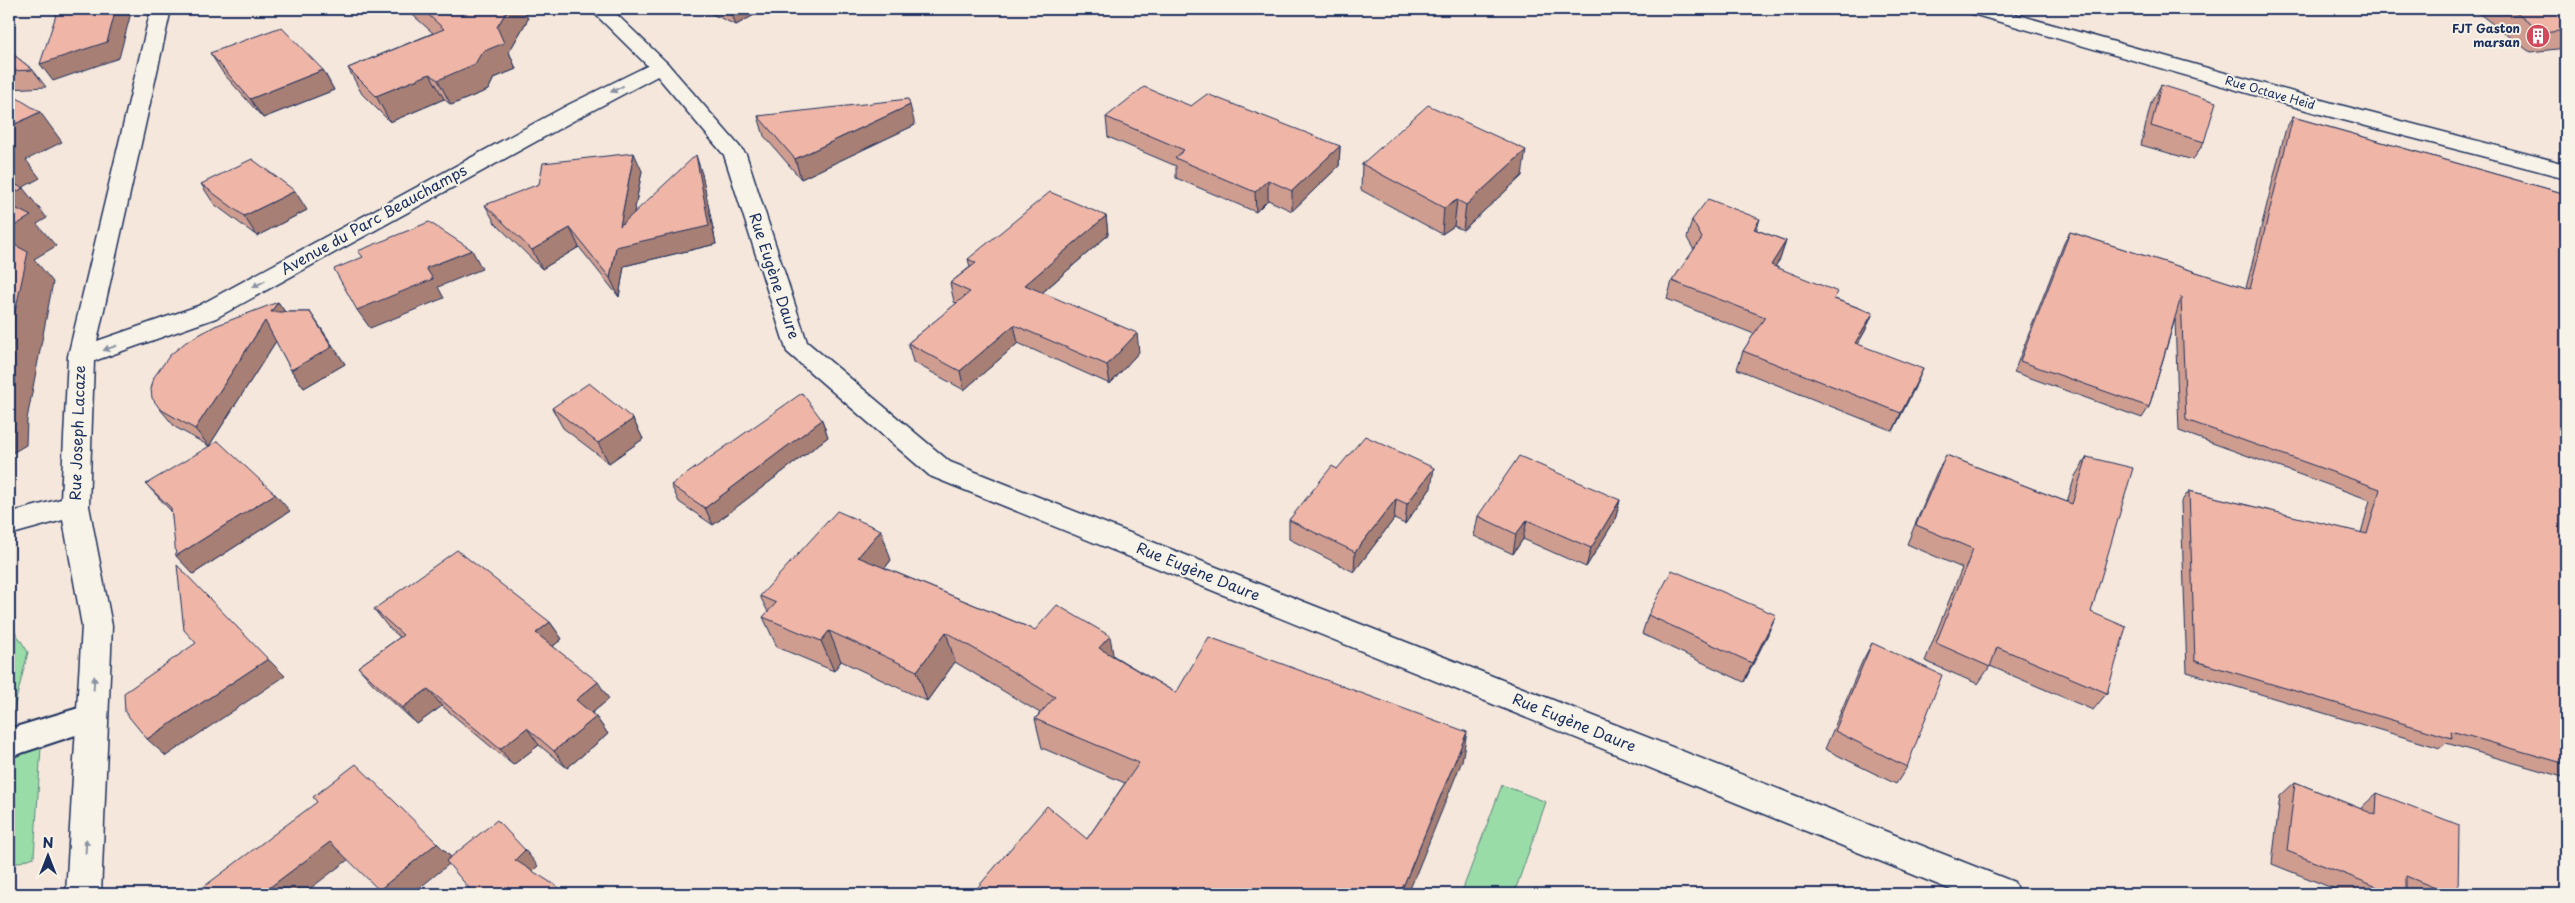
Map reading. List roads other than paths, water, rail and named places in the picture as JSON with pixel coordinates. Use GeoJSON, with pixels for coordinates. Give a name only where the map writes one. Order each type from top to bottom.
{"type":"FeatureCollection","features":[{"type":"Feature","properties":{"kind":"street","name":"Rue Joseph Lacaze"},"geometry":{"type":"LineString","coordinates":[[83,894],[96,626],[75,506],[81,356],[161,9]]}},
{"type":"Feature","properties":{"kind":"street","name":"Rue Eugène Daure"},"geometry":{"type":"LineString","coordinates":[[600,9],[660,67],[735,154],[796,346],[940,469],[2002,894]]}},
{"type":"Feature","properties":{"kind":"street","name":"Rue Octave Heid"},"geometry":{"type":"LineString","coordinates":[[1976,9],[2328,109],[2566,171]]}},
{"type":"Feature","properties":{"kind":"street","name":"Avenue du Parc Beauchamps"},"geometry":{"type":"LineString","coordinates":[[81,356],[207,312],[576,110],[660,67]]}},
{"type":"Feature","properties":{"kind":"street"},"geometry":{"type":"LineString","coordinates":[[9,524],[75,506]]}},
{"type":"Feature","properties":{"kind":"lane"},"geometry":{"type":"LineString","coordinates":[[9,744],[92,717]]}},
{"type":"Feature","properties":{"kind":"place","name":"FJT Gaston marsan"},"geometry":{"type":"Point","coordinates":[2538,36]}}]}
